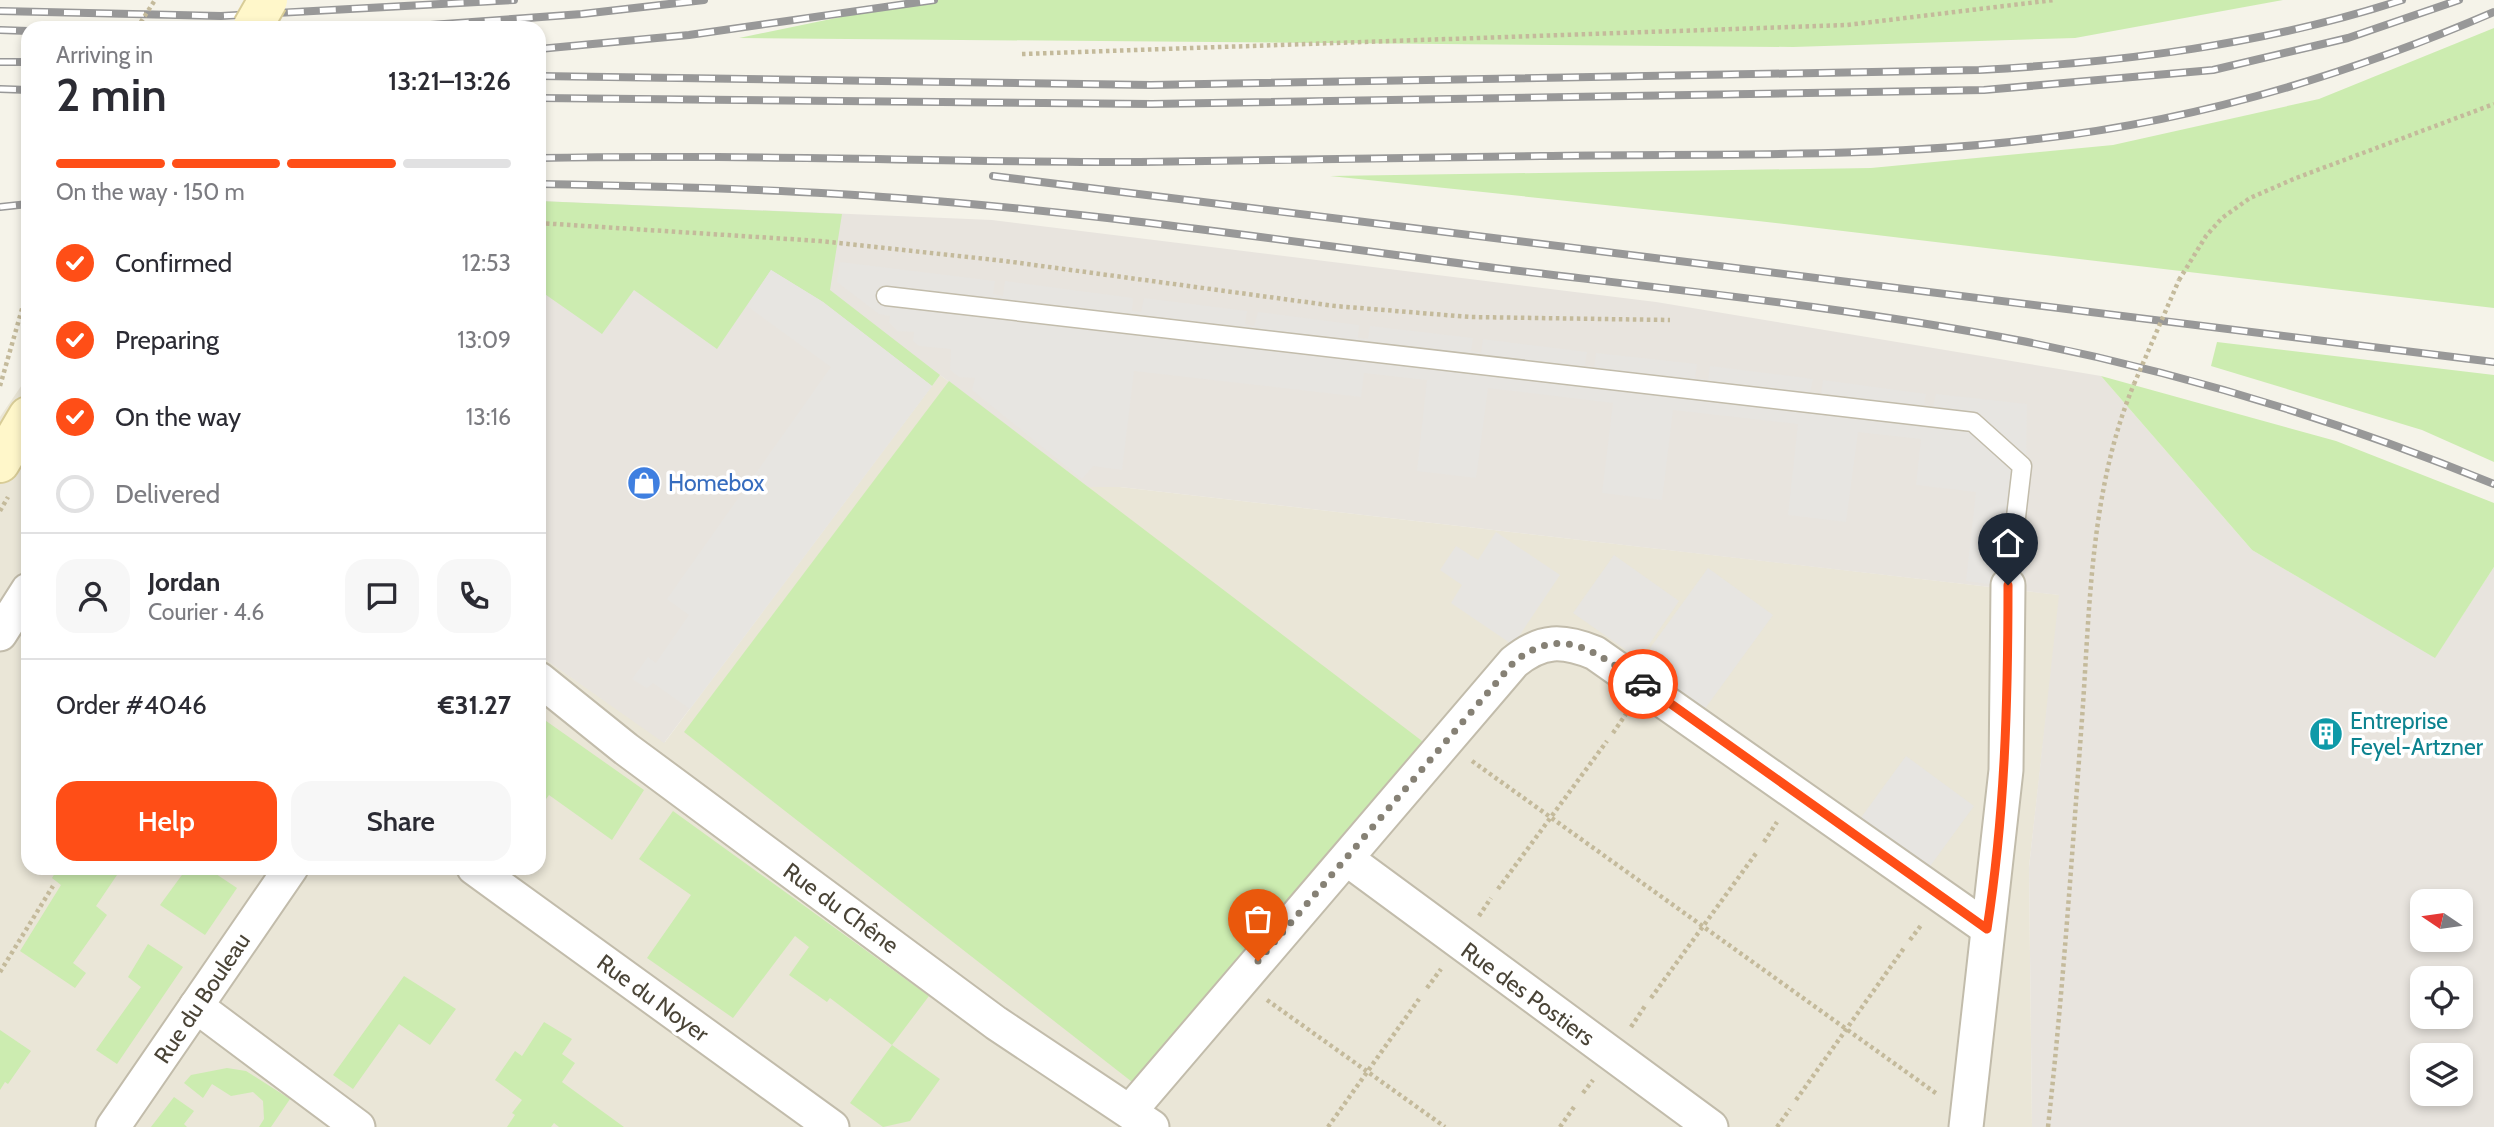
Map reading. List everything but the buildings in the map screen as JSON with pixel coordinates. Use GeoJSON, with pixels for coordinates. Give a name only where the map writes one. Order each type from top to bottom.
{"type":"FeatureCollection","features":[{"type":"Feature","properties":{"kind":"street"},"geometry":{"type":"LineString","coordinates":[[257,21],[268,0]]}},
{"type":"Feature","properties":{"kind":"street"},"geometry":{"type":"LineString","coordinates":[[0,463],[21,428]]}},
{"type":"Feature","properties":{"kind":"street"},"geometry":{"type":"LineString","coordinates":[[1966,1127],[1987,929],[1998,861],[2006,770],[2008,585]]}},
{"type":"Feature","properties":{"kind":"street"},"geometry":{"type":"LineString","coordinates":[[0,634],[21,601]]}},
{"type":"Feature","properties":{"kind":"street"},"geometry":{"type":"LineString","coordinates":[[1141,1119],[1240,981],[1514,662],[1530,649],[1559,642],[1595,653],[1646,686],[1987,929]]}},
{"type":"Feature","properties":{"kind":"street","name":"Rue du Chêne"},"geometry":{"type":"LineString","coordinates":[[546,685],[626,749],[996,1023],[1141,1119]]}},
{"type":"Feature","properties":{"kind":"street","name":"Rue des Postiers"},"geometry":{"type":"LineString","coordinates":[[1347,859],[1711,1127]]}},
{"type":"Feature","properties":{"kind":"street","name":"Rue du Bouleau"},"geometry":{"type":"LineString","coordinates":[[113,1127],[285,875]]}},
{"type":"Feature","properties":{"kind":"street","name":"Rue du Noyer"},"geometry":{"type":"LineString","coordinates":[[484,875],[832,1127]]}},
{"type":"Feature","properties":{"kind":"street"},"geometry":{"type":"LineString","coordinates":[[196,1006],[358,1127]]}},
{"type":"Feature","properties":{"kind":"lane"},"geometry":{"type":"LineString","coordinates":[[886,296],[1973,422],[2022,466],[2008,585]]}},
{"type":"Feature","properties":{"kind":"path"},"geometry":{"type":"LineString","coordinates":[[142,21],[155,0]]}},
{"type":"Feature","properties":{"kind":"path"},"geometry":{"type":"LineString","coordinates":[[1022,54],[1847,25],[2054,0]]}},
{"type":"Feature","properties":{"kind":"path"},"geometry":{"type":"LineString","coordinates":[[2049,1127],[2094,559],[2106,470],[2119,422],[2179,280],[2206,236],[2222,218],[2258,194],[2494,104]]}},
{"type":"Feature","properties":{"kind":"path"},"geometry":{"type":"LineString","coordinates":[[546,223],[820,241],[1005,261],[1335,306],[1470,317],[1670,320]]}},
{"type":"Feature","properties":{"kind":"path"},"geometry":{"type":"LineString","coordinates":[[0,387],[21,313]]}},
{"type":"Feature","properties":{"kind":"path"},"geometry":{"type":"LineString","coordinates":[[1498,889],[1607,741]]}},
{"type":"Feature","properties":{"kind":"path"},"geometry":{"type":"LineString","coordinates":[[1446,743],[1942,1098]]}},
{"type":"Feature","properties":{"kind":"path"},"geometry":{"type":"LineString","coordinates":[[1651,998],[1705,928],[1757,852]]}},
{"type":"Feature","properties":{"kind":"path"},"geometry":{"type":"LineString","coordinates":[[0,972],[54,886]]}},
{"type":"Feature","properties":{"kind":"path"},"geometry":{"type":"LineString","coordinates":[[1796,1100],[1904,948]]}},
{"type":"Feature","properties":{"kind":"path"},"geometry":{"type":"LineString","coordinates":[[1240,981],[1445,1127]]}},
{"type":"Feature","properties":{"kind":"path"},"geometry":{"type":"LineString","coordinates":[[1328,1127],[1419,999]]}},
{"type":"Feature","properties":{"kind":"path"},"geometry":{"type":"LineString","coordinates":[[1560,1127],[1574,1107]]}},
{"type":"Feature","properties":{"kind":"path"},"geometry":{"type":"LineString","coordinates":[[1777,1127],[1790,1109]]}},
{"type":"Feature","properties":{"kind":"shaded area"},"geometry":{"type":"Polygon","coordinates":[[[546,201],[992,220],[1656,302],[2101,376],[2252,550],[2435,657],[2494,567],[2494,1127],[2032,1127],[2029,867],[2059,595],[1120,487],[1088,487],[940,375],[664,743],[546,660],[546,201]]]}},
{"type":"Feature","properties":{"kind":"shaded area"},"geometry":{"type":"Polygon","coordinates":[[[840,262],[995,281],[993,294],[1003,296],[1005,281],[1133,298],[1132,311],[1141,312],[1144,298],[1247,311],[1245,324],[1254,326],[1258,312],[1359,325],[1358,338],[1368,339],[1370,326],[1473,338],[1471,351],[1481,353],[1483,339],[1587,352],[1585,365],[1594,367],[1596,353],[1697,364],[1695,378],[1708,380],[1710,366],[1813,379],[1810,392],[1821,394],[1823,380],[1926,394],[1924,404],[1933,406],[1936,394],[2027,404],[2025,589],[1966,581],[1976,492],[1916,485],[1921,439],[1858,432],[1846,522],[1788,515],[1798,424],[1673,410],[1662,500],[1602,493],[1613,403],[1488,388],[1476,478],[1417,471],[1427,380],[1364,373],[1361,397],[1134,371],[1122,470],[1093,466],[1082,479],[972,390],[975,378],[959,377],[950,370],[951,349],[919,346],[913,341],[914,332],[898,331],[889,322],[890,316],[879,314],[837,282],[840,262]]]}},
{"type":"Feature","properties":{"kind":"shaded area"},"geometry":{"type":"Polygon","coordinates":[[[771,270],[823,302],[932,386],[690,709],[653,683],[647,688],[632,679],[648,657],[656,663],[689,615],[667,599],[831,367],[747,306],[771,270]]]}},
{"type":"Feature","properties":{"kind":"shaded area"},"geometry":{"type":"Polygon","coordinates":[[[940,375],[1088,487],[1120,487],[2060,595],[2029,867],[2032,1127],[0,1127],[0,417],[21,386],[21,875],[546,875],[546,660],[665,742],[940,375]]]}},
{"type":"Feature","properties":{"kind":"shaded area"},"geometry":{"type":"Polygon","coordinates":[[[1496,532],[1560,575],[1513,645],[1451,603],[1462,585],[1440,570],[1456,546],[1478,560],[1496,532]]]}},
{"type":"Feature","properties":{"kind":"shaded area"},"geometry":{"type":"Polygon","coordinates":[[[1614,555],[1679,601],[1639,659],[1573,613],[1614,555]]]}},
{"type":"Feature","properties":{"kind":"shaded area"},"geometry":{"type":"Polygon","coordinates":[[[1708,568],[1773,615],[1704,710],[1640,662],[1708,568]]]}},
{"type":"Feature","properties":{"kind":"shaded area"},"geometry":{"type":"Polygon","coordinates":[[[1906,756],[1974,806],[1928,869],[1860,819],[1906,756]]]}},
{"type":"Feature","properties":{"kind":"green space"},"geometry":{"type":"Polygon","coordinates":[[[923,0],[2283,0],[2075,38],[1793,47],[739,38],[923,0]]]}},
{"type":"Feature","properties":{"kind":"green space"},"geometry":{"type":"Polygon","coordinates":[[[2494,28],[2494,308],[1758,221],[1330,176],[1871,168],[2113,145],[2319,99],[2494,28]]]}},
{"type":"Feature","properties":{"kind":"green space"},"geometry":{"type":"Polygon","coordinates":[[[546,201],[842,214],[830,290],[940,375],[932,386],[823,302],[771,270],[717,349],[634,290],[602,334],[546,295],[546,201]]]}},
{"type":"Feature","properties":{"kind":"green space"},"geometry":{"type":"Polygon","coordinates":[[[2217,342],[2494,375],[2494,462],[2422,430],[2211,366],[2217,342]]]}},
{"type":"Feature","properties":{"kind":"green space"},"geometry":{"type":"Polygon","coordinates":[[[2101,376],[2336,441],[2494,503],[2494,567],[2435,658],[2252,550],[2101,376]]]}},
{"type":"Feature","properties":{"kind":"green space"},"geometry":{"type":"Polygon","coordinates":[[[949,381],[1426,744],[1136,1085],[684,732],[949,381]]]}},
{"type":"Feature","properties":{"kind":"green space"},"geometry":{"type":"Polygon","coordinates":[[[546,721],[644,790],[612,840],[549,795],[546,799],[546,721]]]}},
{"type":"Feature","properties":{"kind":"green space"},"geometry":{"type":"Polygon","coordinates":[[[673,811],[929,996],[892,1045],[830,998],[827,1002],[789,975],[809,947],[795,936],[733,1018],[647,958],[691,895],[639,859],[673,811]]]}},
{"type":"Feature","properties":{"kind":"green space"},"geometry":{"type":"Polygon","coordinates":[[[54,875],[117,875],[96,906],[107,915],[73,963],[86,973],[75,988],[20,951],[61,885],[52,878],[54,875]]]}},
{"type":"Feature","properties":{"kind":"green space"},"geometry":{"type":"Polygon","coordinates":[[[182,875],[218,875],[237,888],[205,935],[160,905],[182,875]]]}},
{"type":"Feature","properties":{"kind":"green space"},"geometry":{"type":"Polygon","coordinates":[[[148,944],[183,967],[117,1064],[96,1050],[141,987],[128,977],[148,944]]]}},
{"type":"Feature","properties":{"kind":"green space"},"geometry":{"type":"Polygon","coordinates":[[[404,976],[456,1009],[430,1045],[399,1024],[353,1089],[333,1075],[404,976]]]}},
{"type":"Feature","properties":{"kind":"green space"},"geometry":{"type":"Polygon","coordinates":[[[544,1022],[572,1039],[562,1054],[575,1063],[562,1082],[624,1127],[559,1127],[554,1123],[551,1127],[507,1127],[515,1115],[512,1113],[522,1100],[495,1080],[515,1051],[522,1056],[544,1022]]]}},
{"type":"Feature","properties":{"kind":"green space"},"geometry":{"type":"Polygon","coordinates":[[[0,1030],[31,1051],[8,1084],[5,1082],[0,1090],[0,1030]]]}},
{"type":"Feature","properties":{"kind":"green space"},"geometry":{"type":"Polygon","coordinates":[[[892,1045],[940,1079],[910,1121],[883,1127],[850,1103],[892,1045]]]}},
{"type":"Feature","properties":{"kind":"green space"},"geometry":{"type":"Polygon","coordinates":[[[227,1068],[246,1071],[290,1099],[271,1127],[259,1127],[264,1119],[263,1101],[253,1092],[231,1096],[212,1084],[203,1098],[184,1083],[191,1075],[227,1068]]]}},
{"type":"Feature","properties":{"kind":"green space"},"geometry":{"type":"Polygon","coordinates":[[[174,1097],[194,1111],[184,1124],[187,1127],[151,1127],[174,1097]]]}},
{"type":"Feature","properties":{"kind":"railway"},"geometry":{"type":"LineString","coordinates":[[0,11],[221,16],[514,0]]}},
{"type":"Feature","properties":{"kind":"railway"},"geometry":{"type":"LineString","coordinates":[[486,21],[582,14],[704,0]]}},
{"type":"Feature","properties":{"kind":"railway"},"geometry":{"type":"LineString","coordinates":[[546,48],[689,35],[934,0]]}},
{"type":"Feature","properties":{"kind":"railway"},"geometry":{"type":"LineString","coordinates":[[546,76],[1151,85],[1979,70],[2086,62],[2192,49],[2298,29],[2402,0]]}},
{"type":"Feature","properties":{"kind":"railway"},"geometry":{"type":"LineString","coordinates":[[546,98],[1152,104],[1984,90],[2213,70],[2348,38],[2459,0]]}},
{"type":"Feature","properties":{"kind":"railway"},"geometry":{"type":"LineString","coordinates":[[546,158],[1134,162],[1914,150],[2096,131],[2213,108],[2383,56],[2494,12]]}},
{"type":"Feature","properties":{"kind":"railway"},"geometry":{"type":"LineString","coordinates":[[0,30],[21,31]]}},
{"type":"Feature","properties":{"kind":"railway"},"geometry":{"type":"LineString","coordinates":[[0,62],[21,62]]}},
{"type":"Feature","properties":{"kind":"railway"},"geometry":{"type":"LineString","coordinates":[[0,89],[21,90]]}},
{"type":"Feature","properties":{"kind":"railway"},"geometry":{"type":"LineString","coordinates":[[993,176],[2494,362]]}},
{"type":"Feature","properties":{"kind":"railway"},"geometry":{"type":"LineString","coordinates":[[546,184],[809,192],[974,204],[1201,229],[1889,318],[2017,340],[2199,383],[2377,439],[2494,484]]}},
{"type":"Feature","properties":{"kind":"railway"},"geometry":{"type":"LineString","coordinates":[[0,207],[21,205]]}},
{"type":"Feature","properties":{"kind":"way so far"},"geometry":{"type":"LineString","coordinates":[[1258,961],[1514,662],[1530,649],[1545,643],[1559,642],[1578,646],[1595,653],[1643,684]]}},
{"type":"Feature","properties":{"kind":"place","name":"Homebox"},"geometry":{"type":"Point","coordinates":[644,483]}},
{"type":"Feature","properties":{"kind":"place","name":"Entreprise Feyel-Artzner"},"geometry":{"type":"Point","coordinates":[2326,734]}},
{"type":"Feature","properties":{"kind":"route"},"geometry":{"type":"LineString","coordinates":[[1643,684],[1987,929],[1998,861],[2006,770],[2008,585]]}}]}
